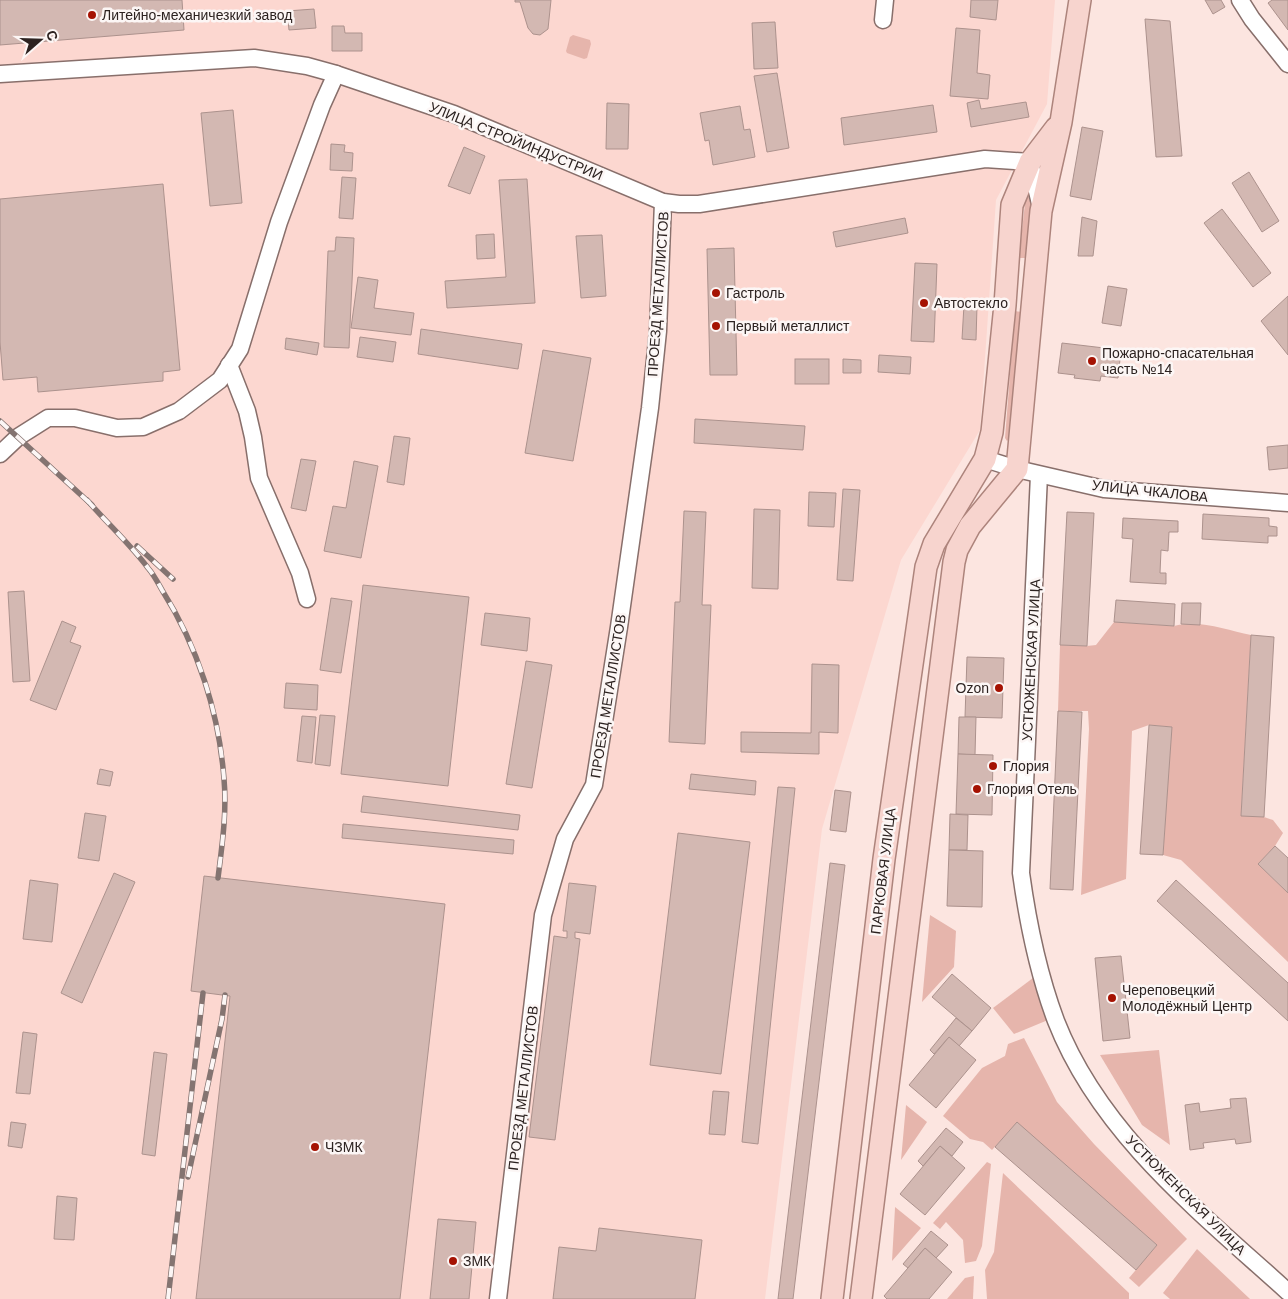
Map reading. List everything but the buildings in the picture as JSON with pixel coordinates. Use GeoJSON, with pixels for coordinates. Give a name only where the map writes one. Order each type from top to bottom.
{"type":"FeatureCollection","features":[{"type":"Feature","properties":{"kind":"main road"},"geometry":{"type":"LineString","coordinates":[[861,1299],[954,562],[957,550],[970,526],[1017,469],[1041,211],[1061,122],[1080,0]]}},
{"type":"Feature","properties":{"kind":"main road"},"geometry":{"type":"LineString","coordinates":[[985,459],[992,432],[1006,295],[1012,205],[1030,162],[1061,122]]}},
{"type":"Feature","properties":{"kind":"main road","name":"ПАРКОВАЯ УЛИЦА"},"geometry":{"type":"LineString","coordinates":[[832,1299],[884,859],[926,566],[934,544],[985,459]]}},
{"type":"Feature","properties":{"kind":"street"},"geometry":{"type":"LineString","coordinates":[[883,20],[885,0]]}},
{"type":"Feature","properties":{"kind":"street"},"geometry":{"type":"LineString","coordinates":[[1240,0],[1252,19],[1288,64]]}},
{"type":"Feature","properties":{"kind":"street","name":"УЛИЦА СТРОЙИНДУСТРИИ"},"geometry":{"type":"LineString","coordinates":[[0,74],[254,58],[307,66],[454,114],[663,202],[679,204],[699,204],[985,159],[1030,162]]}},
{"type":"Feature","properties":{"kind":"street"},"geometry":{"type":"LineString","coordinates":[[0,454],[18,437],[48,418],[75,418],[117,428],[143,427],[179,411],[220,380],[240,349],[279,222],[322,105],[336,74]]}},
{"type":"Feature","properties":{"kind":"street"},"geometry":{"type":"LineString","coordinates":[[1030,162],[1041,211]]}},
{"type":"Feature","properties":{"kind":"street","name":"ПРОЕЗД МЕТАЛЛИСТОВ"},"geometry":{"type":"LineString","coordinates":[[498,1299],[543,915],[565,839],[594,785],[619,627],[650,408],[658,330],[663,202]]}},
{"type":"Feature","properties":{"kind":"street"},"geometry":{"type":"LineString","coordinates":[[229,365],[253,436],[258,478],[300,573],[307,599]]}},
{"type":"Feature","properties":{"kind":"street","name":"УЛИЦА ЧКАЛОВА"},"geometry":{"type":"LineString","coordinates":[[985,459],[1040,475],[1104,489],[1288,503]]}},
{"type":"Feature","properties":{"kind":"street","name":"УСТЮЖЕНСКАЯ УЛИЦА"},"geometry":{"type":"LineString","coordinates":[[1040,475],[1021,873],[1027,917],[1039,968],[1056,1021],[1071,1054],[1120,1130],[1189,1202],[1288,1292]]}},
{"type":"Feature","properties":{"kind":"shaded area"},"geometry":{"type":"Polygon","coordinates":[[[0,0],[1055,0],[1047,104],[996,200],[980,430],[901,560],[822,829],[765,1299],[0,1299],[0,0]]]}},
{"type":"Feature","properties":{"kind":"shaded area"},"geometry":{"type":"Polygon","coordinates":[[[573,35],[590,40],[591,44],[587,58],[584,59],[567,53],[570,37],[573,35]]]}},
{"type":"Feature","properties":{"kind":"shaded area"},"geometry":{"type":"Polygon","coordinates":[[[1026,194],[1031,204],[1025,258],[1019,258],[1026,194]]]}},
{"type":"Feature","properties":{"kind":"shaded area"},"geometry":{"type":"Polygon","coordinates":[[[1015,311],[1022,312],[1010,438],[1007,441],[1005,438],[1015,311]]]}},
{"type":"Feature","properties":{"kind":"shaded area"},"geometry":{"type":"Polygon","coordinates":[[[1114,622],[1174,626],[1203,624],[1251,635],[1241,815],[1264,817],[1273,820],[1283,833],[1275,846],[1258,864],[1288,893],[1288,962],[1181,860],[1163,855],[1171,727],[1149,725],[1132,731],[1126,879],[1081,895],[1089,729],[1088,711],[1058,711],[1060,645],[1096,645],[1114,622]]]}},
{"type":"Feature","properties":{"kind":"shaded area"},"geometry":{"type":"Polygon","coordinates":[[[930,915],[956,931],[954,967],[922,1002],[930,915]]]}},
{"type":"Feature","properties":{"kind":"shaded area"},"geometry":{"type":"Polygon","coordinates":[[[1033,978],[1048,1020],[1014,1034],[993,1008],[1033,978]]]}},
{"type":"Feature","properties":{"kind":"shaded area"},"geometry":{"type":"Polygon","coordinates":[[[1024,1038],[1057,1102],[1094,1144],[1187,1239],[1139,1287],[1129,1278],[1157,1245],[1017,1123],[992,1150],[983,1142],[970,1139],[943,1116],[982,1068],[1005,1056],[1008,1044],[1024,1038]]]}},
{"type":"Feature","properties":{"kind":"shaded area"},"geometry":{"type":"Polygon","coordinates":[[[1159,1050],[1170,1145],[1142,1125],[1100,1055],[1159,1050]]]}},
{"type":"Feature","properties":{"kind":"shaded area"},"geometry":{"type":"Polygon","coordinates":[[[906,1105],[927,1122],[901,1160],[906,1105]]]}},
{"type":"Feature","properties":{"kind":"shaded area"},"geometry":{"type":"Polygon","coordinates":[[[987,1162],[991,1164],[982,1246],[976,1261],[965,1263],[963,1240],[946,1222],[940,1229],[933,1223],[987,1162]]]}},
{"type":"Feature","properties":{"kind":"shaded area"},"geometry":{"type":"Polygon","coordinates":[[[1003,1173],[1129,1293],[1129,1299],[987,1299],[985,1270],[994,1252],[1003,1173]]]}},
{"type":"Feature","properties":{"kind":"shaded area"},"geometry":{"type":"Polygon","coordinates":[[[895,1208],[921,1228],[892,1261],[895,1208]]]}},
{"type":"Feature","properties":{"kind":"shaded area"},"geometry":{"type":"Polygon","coordinates":[[[1197,1249],[1250,1299],[1170,1299],[1163,1293],[1197,1249]]]}},
{"type":"Feature","properties":{"kind":"shaded area"},"geometry":{"type":"Polygon","coordinates":[[[974,1276],[973,1299],[947,1299],[965,1278],[974,1276]]]}},
{"type":"Feature","properties":{"kind":"railway"},"geometry":{"type":"LineString","coordinates":[[0,421],[92,505]]}},
{"type":"Feature","properties":{"kind":"railway"},"geometry":{"type":"LineString","coordinates":[[87,500],[134,550],[154,576],[186,634],[205,681],[217,730],[225,791],[218,878]]}},
{"type":"Feature","properties":{"kind":"railway"},"geometry":{"type":"LineString","coordinates":[[137,546],[173,579]]}},
{"type":"Feature","properties":{"kind":"railway"},"geometry":{"type":"LineString","coordinates":[[168,1299],[203,993]]}},
{"type":"Feature","properties":{"kind":"railway"},"geometry":{"type":"LineString","coordinates":[[188,1177],[222,1019],[225,995]]}},
{"type":"Feature","properties":{"kind":"place","name":"Литейно-механичезкий завод"},"geometry":{"type":"Point","coordinates":[92,15]}},
{"type":"Feature","properties":{"kind":"place","name":"Гастроль"},"geometry":{"type":"Point","coordinates":[716,293]}},
{"type":"Feature","properties":{"kind":"place","name":"Автостекло"},"geometry":{"type":"Point","coordinates":[924,303]}},
{"type":"Feature","properties":{"kind":"place","name":"Первый металлист"},"geometry":{"type":"Point","coordinates":[716,326]}},
{"type":"Feature","properties":{"kind":"place","name":"Пожарно-спасательная часть №14"},"geometry":{"type":"Point","coordinates":[1092,361]}},
{"type":"Feature","properties":{"kind":"place","name":"Ozon"},"geometry":{"type":"Point","coordinates":[999,688]}},
{"type":"Feature","properties":{"kind":"place","name":"Глория"},"geometry":{"type":"Point","coordinates":[993,766]}},
{"type":"Feature","properties":{"kind":"place","name":"Глория Отель"},"geometry":{"type":"Point","coordinates":[977,789]}},
{"type":"Feature","properties":{"kind":"place","name":"Череповецкий Молодёжный Центр"},"geometry":{"type":"Point","coordinates":[1112,998]}},
{"type":"Feature","properties":{"kind":"place","name":"ЧЗМК"},"geometry":{"type":"Point","coordinates":[315,1147]}},
{"type":"Feature","properties":{"kind":"place","name":"ЗМК"},"geometry":{"type":"Point","coordinates":[453,1261]}}]}
